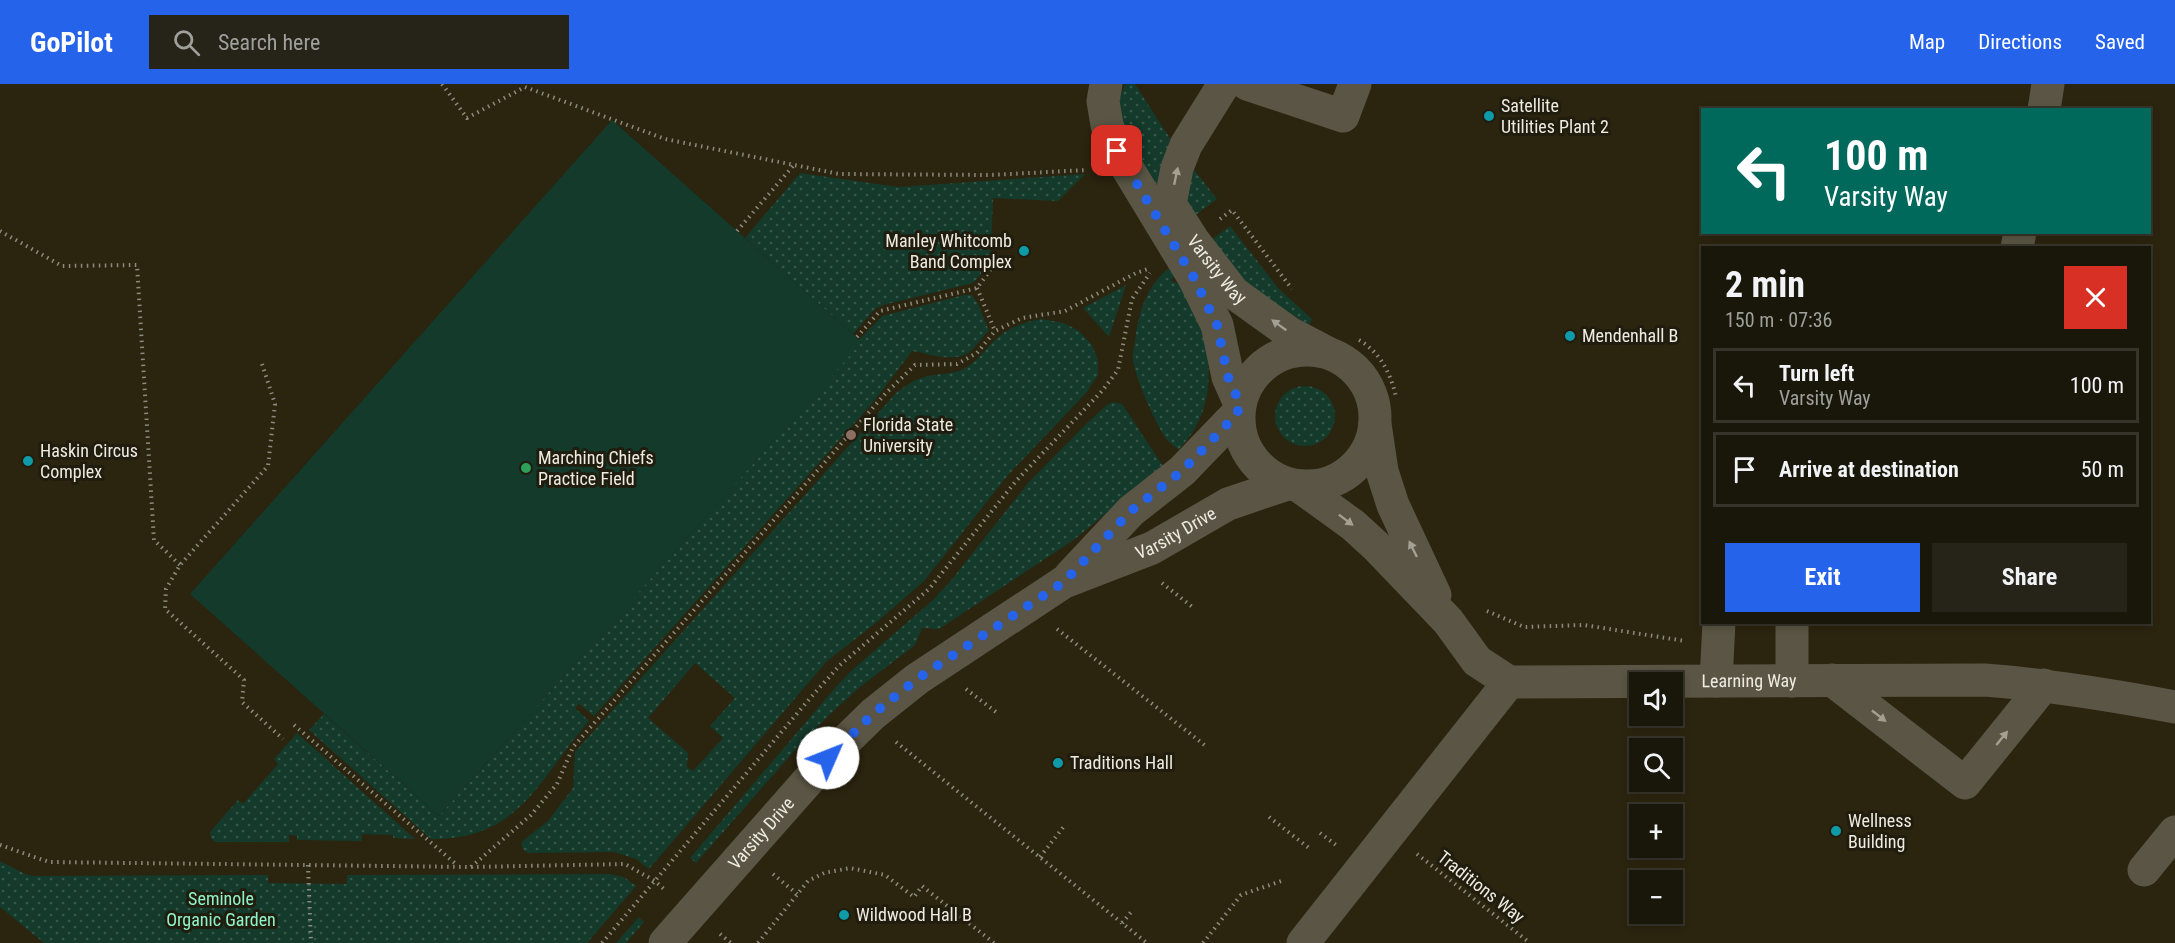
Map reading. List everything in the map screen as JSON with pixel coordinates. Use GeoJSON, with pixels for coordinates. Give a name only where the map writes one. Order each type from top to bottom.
{"type":"FeatureCollection","features":[{"type":"Feature","properties":{"kind":"lane","name":"Varsity Way"},"geometry":{"type":"LineString","coordinates":[[1106,84],[1103,101],[1107,125],[1117,151],[1194,278],[1217,325],[1228,377],[1238,409]]}},
{"type":"Feature","properties":{"kind":"lane","name":"Varsity Way"},"geometry":{"type":"LineString","coordinates":[[1224,84],[1186,145],[1177,168],[1170,204],[1193,240],[1234,292],[1288,332],[1341,345]]}},
{"type":"Feature","properties":{"kind":"lane"},"geometry":{"type":"LineString","coordinates":[[1247,84],[1343,116],[1355,84]]}},
{"type":"Feature","properties":{"kind":"lane"},"geometry":{"type":"LineString","coordinates":[[2044,108],[2049,84]]}},
{"type":"Feature","properties":{"kind":"lane"},"geometry":{"type":"LineString","coordinates":[[1303,943],[1509,682],[1477,661],[1448,621],[1353,525],[1293,485],[1265,472],[1249,454],[1238,409],[1247,385],[1263,365],[1286,353],[1341,345],[1350,365],[1363,380],[1373,400],[1382,471],[1393,505],[1448,621]]}},
{"type":"Feature","properties":{"kind":"lane","name":"Varsity Drive"},"geometry":{"type":"LineString","coordinates":[[1064,582],[1131,511],[1182,471],[1238,409]]}},
{"type":"Feature","properties":{"kind":"lane"},"geometry":{"type":"LineString","coordinates":[[1293,485],[1312,486],[1337,480],[1354,467],[1368,448],[1375,424]]}},
{"type":"Feature","properties":{"kind":"lane","name":"Varsity Drive"},"geometry":{"type":"LineString","coordinates":[[664,943],[828,758],[873,714],[917,679],[1064,582],[1152,548],[1228,504],[1293,485]]}},
{"type":"Feature","properties":{"kind":"lane"},"geometry":{"type":"LineString","coordinates":[[1792,624],[1792,681]]}},
{"type":"Feature","properties":{"kind":"lane"},"geometry":{"type":"LineString","coordinates":[[1716,681],[1718,634]]}},
{"type":"Feature","properties":{"kind":"lane","name":"Learning Way"},"geometry":{"type":"LineString","coordinates":[[1509,682],[1986,680],[2102,693],[2175,707]]}},
{"type":"Feature","properties":{"kind":"lane"},"geometry":{"type":"LineString","coordinates":[[1832,681],[1965,783],[2044,685]]}},
{"type":"Feature","properties":{"kind":"lane"},"geometry":{"type":"LineString","coordinates":[[2144,870],[2175,832]]}},
{"type":"Feature","properties":{"kind":"path"},"geometry":{"type":"LineString","coordinates":[[442,84],[467,118],[525,87],[666,139],[839,174],[991,175],[1087,170]]}},
{"type":"Feature","properties":{"kind":"path"},"geometry":{"type":"LineString","coordinates":[[737,231],[793,165]]}},
{"type":"Feature","properties":{"kind":"path"},"geometry":{"type":"LineString","coordinates":[[1217,221],[1232,210],[1294,293]]}},
{"type":"Feature","properties":{"kind":"path"},"geometry":{"type":"LineString","coordinates":[[0,231],[62,266],[137,265],[154,540],[180,565]]}},
{"type":"Feature","properties":{"kind":"path"},"geometry":{"type":"LineString","coordinates":[[471,867],[531,815],[557,784],[573,747],[886,393],[915,365],[957,364],[977,353],[995,331],[1022,318],[1065,311],[1136,273],[1154,267],[1132,299],[1118,370],[1102,391],[1016,481],[929,589],[840,665],[602,943]]}},
{"type":"Feature","properties":{"kind":"path"},"geometry":{"type":"LineString","coordinates":[[857,337],[880,311],[977,288],[991,269]]}},
{"type":"Feature","properties":{"kind":"path"},"geometry":{"type":"LineString","coordinates":[[977,288],[995,331]]}},
{"type":"Feature","properties":{"kind":"path"},"geometry":{"type":"LineString","coordinates":[[1341,345],[1369,346],[1391,375],[1397,402]]}},
{"type":"Feature","properties":{"kind":"path"},"geometry":{"type":"LineString","coordinates":[[262,364],[275,404],[268,466],[180,565],[166,589],[165,609],[244,680],[242,702],[283,738]]}},
{"type":"Feature","properties":{"kind":"path"},"geometry":{"type":"LineString","coordinates":[[1160,582],[1195,609]]}},
{"type":"Feature","properties":{"kind":"path"},"geometry":{"type":"LineString","coordinates":[[1482,607],[1491,614],[1524,627],[1584,625],[1718,634]]}},
{"type":"Feature","properties":{"kind":"path"},"geometry":{"type":"LineString","coordinates":[[1057,629],[1207,747]]}},
{"type":"Feature","properties":{"kind":"path"},"geometry":{"type":"LineString","coordinates":[[966,688],[996,712]]}},
{"type":"Feature","properties":{"kind":"path"},"geometry":{"type":"LineString","coordinates":[[294,725],[457,866]]}},
{"type":"Feature","properties":{"kind":"path"},"geometry":{"type":"LineString","coordinates":[[896,742],[1147,943]]}},
{"type":"Feature","properties":{"kind":"path"},"geometry":{"type":"LineString","coordinates":[[1269,817],[1309,848]]}},
{"type":"Feature","properties":{"kind":"path"},"geometry":{"type":"LineString","coordinates":[[1040,857],[1065,825]]}},
{"type":"Feature","properties":{"kind":"path"},"geometry":{"type":"LineString","coordinates":[[0,845],[49,862],[471,867],[625,864],[655,881],[731,943]]}},
{"type":"Feature","properties":{"kind":"path","name":"Traditions Way"},"geometry":{"type":"LineString","coordinates":[[1415,853],[1530,943]]}},
{"type":"Feature","properties":{"kind":"path"},"geometry":{"type":"LineString","coordinates":[[308,865],[311,943]]}},
{"type":"Feature","properties":{"kind":"path"},"geometry":{"type":"LineString","coordinates":[[758,943],[808,881],[824,873],[850,868],[885,875],[914,897],[922,886],[994,943]]}},
{"type":"Feature","properties":{"kind":"path"},"geometry":{"type":"LineString","coordinates":[[773,874],[797,894]]}},
{"type":"Feature","properties":{"kind":"path"},"geometry":{"type":"LineString","coordinates":[[1203,943],[1241,895],[1284,880]]}},
{"type":"Feature","properties":{"kind":"path"},"geometry":{"type":"LineString","coordinates":[[1122,923],[1132,911]]}},
{"type":"Feature","properties":{"kind":"shaded area","name":"Florida State University"},"geometry":{"type":"Polygon","coordinates":[[[0,84],[2175,84],[2175,943],[0,943],[0,84]]]}},
{"type":"Feature","properties":{"kind":"green space"},"geometry":{"type":"Polygon","coordinates":[[[1125,84],[1135,84],[1173,143],[1157,189],[1124,125],[1120,100],[1125,84]]]}},
{"type":"Feature","properties":{"kind":"green space","name":"Marching Chiefs Practice Field"},"geometry":{"type":"Polygon","coordinates":[[[612,120],[862,342],[439,816],[190,594],[612,120]]]}},
{"type":"Feature","properties":{"kind":"green space"},"geometry":{"type":"Polygon","coordinates":[[[1192,167],[1217,199],[1193,217],[1186,207],[1192,167]]]}},
{"type":"Feature","properties":{"kind":"green space"},"geometry":{"type":"Polygon","coordinates":[[[800,173],[898,187],[1085,174],[1058,201],[993,198],[991,253],[983,263],[982,273],[973,283],[883,305],[875,309],[853,334],[745,238],[800,173]]]}},
{"type":"Feature","properties":{"kind":"green space"},"geometry":{"type":"Polygon","coordinates":[[[1230,226],[1279,289],[1312,319],[1309,325],[1259,295],[1232,271],[1210,241],[1230,226]]]}},
{"type":"Feature","properties":{"kind":"green space"},"geometry":{"type":"Polygon","coordinates":[[[1172,266],[1177,272],[1171,281],[1187,286],[1200,320],[1208,357],[1209,375],[1203,411],[1193,431],[1179,450],[1168,441],[1153,415],[1142,390],[1133,359],[1141,310],[1145,300],[1156,281],[1172,266]]]}},
{"type":"Feature","properties":{"kind":"green space"},"geometry":{"type":"Polygon","coordinates":[[[1126,285],[1109,337],[1083,308],[1126,285]]]}},
{"type":"Feature","properties":{"kind":"green space"},"geometry":{"type":"Polygon","coordinates":[[[964,295],[972,295],[989,331],[967,354],[944,357],[912,351],[875,400],[594,716],[579,704],[575,708],[589,721],[541,784],[508,817],[487,829],[462,836],[431,839],[309,730],[324,714],[439,816],[882,316],[964,295]]]}},
{"type":"Feature","properties":{"kind":"green space"},"geometry":{"type":"Polygon","coordinates":[[[1035,320],[1064,323],[1079,331],[1092,345],[1098,360],[1098,375],[1086,393],[1008,475],[924,581],[827,661],[649,869],[636,859],[614,852],[527,853],[521,844],[548,821],[573,788],[575,752],[896,393],[920,378],[956,372],[965,368],[1005,332],[1035,320]],[[695,663],[648,718],[688,753],[687,767],[693,771],[723,738],[710,726],[735,698],[695,663]]]}},
{"type":"Feature","properties":{"kind":"green space"},"geometry":{"type":"Polygon","coordinates":[[[1299,386],[1311,386],[1322,391],[1330,399],[1335,416],[1333,428],[1322,441],[1311,446],[1299,446],[1288,441],[1280,433],[1275,422],[1275,410],[1280,399],[1288,391],[1299,386]]]}},
{"type":"Feature","properties":{"kind":"green space"},"geometry":{"type":"Polygon","coordinates":[[[1114,402],[1122,404],[1163,466],[1075,539],[939,629],[922,628],[915,645],[860,687],[796,749],[696,863],[690,858],[835,688],[850,672],[934,599],[1028,483],[1088,422],[1108,404],[1114,402]]]}},
{"type":"Feature","properties":{"kind":"green space"},"geometry":{"type":"Polygon","coordinates":[[[297,733],[415,839],[393,838],[393,835],[362,834],[362,841],[297,840],[297,836],[289,835],[289,842],[215,842],[210,832],[238,800],[243,804],[278,764],[274,759],[297,733]]]}},
{"type":"Feature","properties":{"kind":"green space","name":"Seminole Organic Garden"},"geometry":{"type":"Polygon","coordinates":[[[0,861],[33,876],[268,875],[268,883],[347,884],[347,875],[609,874],[624,877],[636,886],[587,943],[44,943],[0,907],[0,861]]]}},
{"type":"Feature","properties":{"kind":"green space"},"geometry":{"type":"Polygon","coordinates":[[[639,917],[644,922],[626,943],[616,943],[639,917]]]}},
{"type":"Feature","properties":{"kind":"place","name":"Satellite Utilities Plant 2"},"geometry":{"type":"Point","coordinates":[1489,116]}},
{"type":"Feature","properties":{"kind":"place","name":"Manley Whitcomb Band Complex"},"geometry":{"type":"Point","coordinates":[1024,251]}},
{"type":"Feature","properties":{"kind":"place","name":"Mendenhall B"},"geometry":{"type":"Point","coordinates":[1570,336]}},
{"type":"Feature","properties":{"kind":"place","name":"Florida State University"},"geometry":{"type":"Point","coordinates":[851,435]}},
{"type":"Feature","properties":{"kind":"place","name":"Haskin Circus Complex"},"geometry":{"type":"Point","coordinates":[28,461]}},
{"type":"Feature","properties":{"kind":"place","name":"Marching Chiefs Practice Field"},"geometry":{"type":"Point","coordinates":[526,468]}},
{"type":"Feature","properties":{"kind":"place","name":"Traditions Hall"},"geometry":{"type":"Point","coordinates":[1058,763]}},
{"type":"Feature","properties":{"kind":"place","name":"Wellness Building"},"geometry":{"type":"Point","coordinates":[1836,831]}},
{"type":"Feature","properties":{"kind":"place","name":"Wildwood Hall B"},"geometry":{"type":"Point","coordinates":[844,915]}},
{"type":"Feature","properties":{"kind":"route"},"geometry":{"type":"LineString","coordinates":[[828,758],[873,714],[917,679],[1064,582],[1131,511],[1182,471],[1237,414],[1240,404],[1228,377],[1217,325],[1194,278],[1117,151]]}}]}
